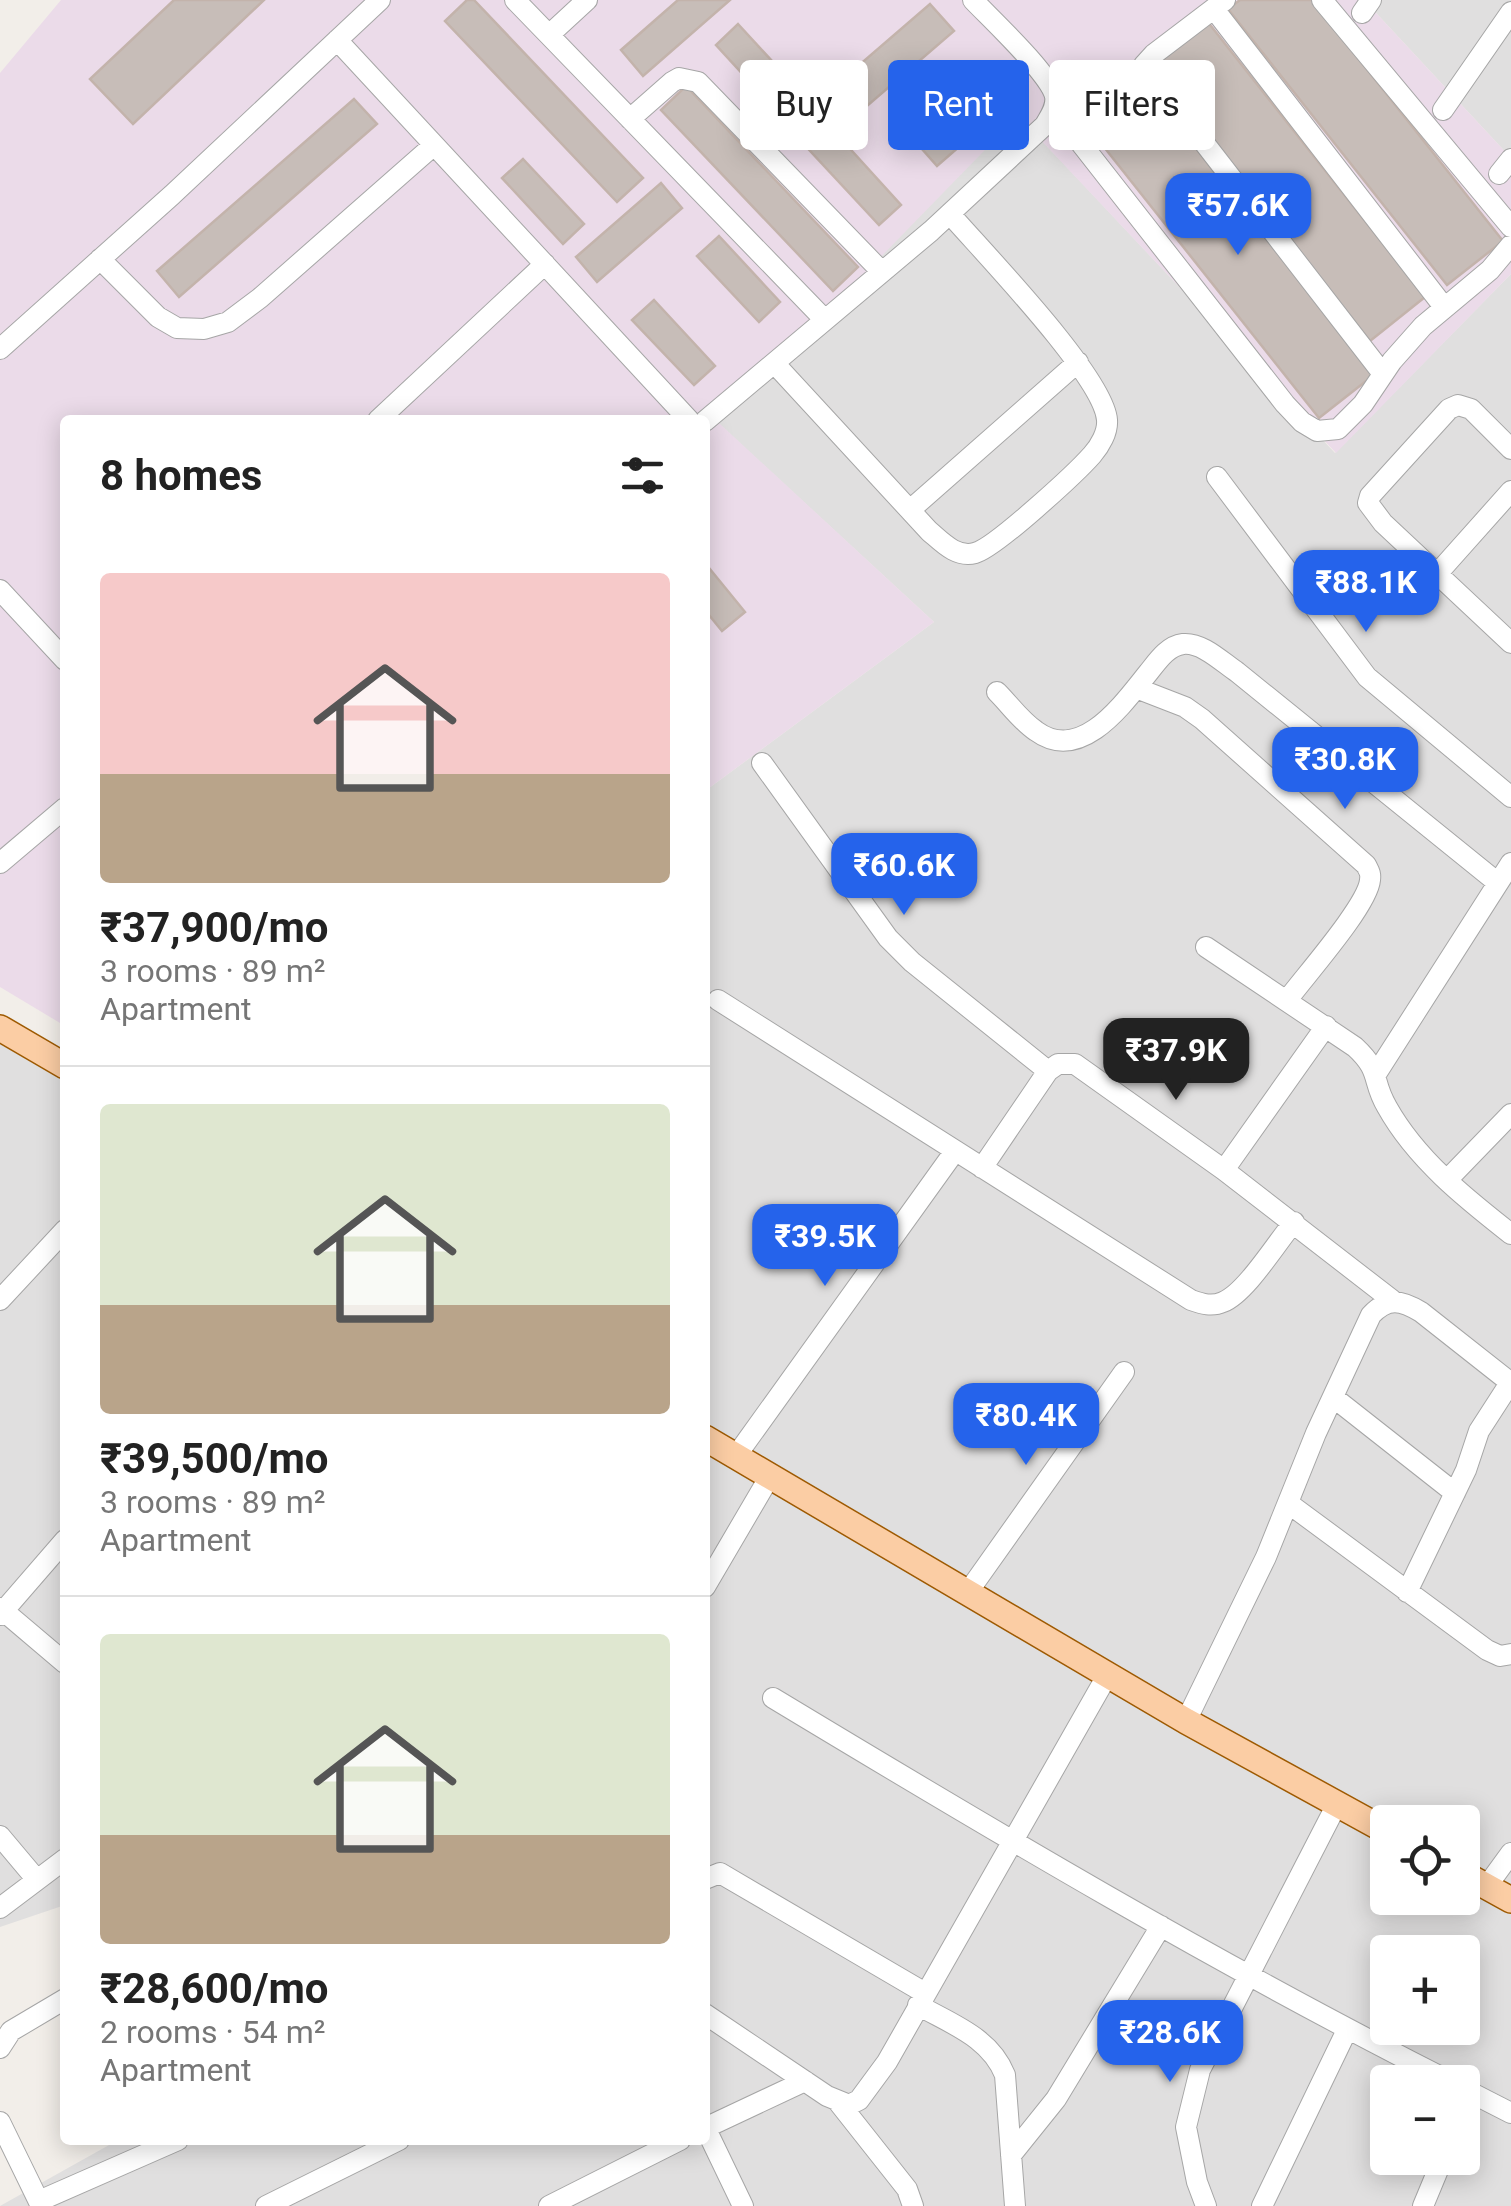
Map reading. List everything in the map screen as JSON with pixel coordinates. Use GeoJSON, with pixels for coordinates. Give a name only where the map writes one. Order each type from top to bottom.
{"type":"FeatureCollection","features":[{"type":"Feature","properties":{"kind":"main road"},"geometry":{"type":"LineString","coordinates":[[0,1028],[60,1063]]}},
{"type":"Feature","properties":{"kind":"main road"},"geometry":{"type":"LineString","coordinates":[[710,1441],[1186,1721],[1370,1822]]}},
{"type":"Feature","properties":{"kind":"main road"},"geometry":{"type":"LineString","coordinates":[[1480,1882],[1511,1900]]}},
{"type":"Feature","properties":{"kind":"street"},"geometry":{"type":"LineString","coordinates":[[0,349],[380,0]]}},
{"type":"Feature","properties":{"kind":"street"},"geometry":{"type":"LineString","coordinates":[[515,0],[824,319]]}},
{"type":"Feature","properties":{"kind":"street"},"geometry":{"type":"LineString","coordinates":[[549,35],[587,0]]}},
{"type":"Feature","properties":{"kind":"street"},"geometry":{"type":"LineString","coordinates":[[973,0],[1049,86]]}},
{"type":"Feature","properties":{"kind":"street"},"geometry":{"type":"LineString","coordinates":[[1322,0],[1511,227]]}},
{"type":"Feature","properties":{"kind":"street"},"geometry":{"type":"LineString","coordinates":[[1150,60],[1220,4],[1444,307]]}},
{"type":"Feature","properties":{"kind":"street"},"geometry":{"type":"LineString","coordinates":[[1444,110],[1508,23]]}},
{"type":"Feature","properties":{"kind":"street"},"geometry":{"type":"LineString","coordinates":[[337,40],[684,415]]}},
{"type":"Feature","properties":{"kind":"street"},"geometry":{"type":"LineString","coordinates":[[630,119],[679,78],[698,82],[882,272]]}},
{"type":"Feature","properties":{"kind":"street"},"geometry":{"type":"LineString","coordinates":[[710,418],[950,214],[1030,142],[1049,116]]}},
{"type":"Feature","properties":{"kind":"street"},"geometry":{"type":"LineString","coordinates":[[100,259],[158,317],[176,328],[204,329],[228,322],[434,144]]}},
{"type":"Feature","properties":{"kind":"street"},"geometry":{"type":"LineString","coordinates":[[1086,150],[1258,371],[1302,422],[1317,432],[1338,428],[1363,404],[1404,346],[1490,270],[1511,245]]}},
{"type":"Feature","properties":{"kind":"street"},"geometry":{"type":"LineString","coordinates":[[1210,150],[1383,374]]}},
{"type":"Feature","properties":{"kind":"street"},"geometry":{"type":"LineString","coordinates":[[775,364],[950,549],[978,554],[1010,529],[1093,454],[1107,421],[1100,396],[1078,362],[950,214]]}},
{"type":"Feature","properties":{"kind":"street"},"geometry":{"type":"LineString","coordinates":[[383,415],[545,264]]}},
{"type":"Feature","properties":{"kind":"street"},"geometry":{"type":"LineString","coordinates":[[910,510],[1078,362]]}},
{"type":"Feature","properties":{"kind":"street"},"geometry":{"type":"LineString","coordinates":[[1511,449],[1471,410],[1458,405],[1449,409],[1370,496],[1368,503],[1511,643]]}},
{"type":"Feature","properties":{"kind":"street"},"geometry":{"type":"LineString","coordinates":[[1216,478],[1366,678],[1511,797]]}},
{"type":"Feature","properties":{"kind":"street"},"geometry":{"type":"LineString","coordinates":[[1437,574],[1511,491]]}},
{"type":"Feature","properties":{"kind":"street"},"geometry":{"type":"LineString","coordinates":[[0,590],[60,655]]}},
{"type":"Feature","properties":{"kind":"street"},"geometry":{"type":"LineString","coordinates":[[998,692],[1037,732],[1053,740],[1067,741],[1102,724],[1163,655],[1176,646],[1196,645],[1237,672],[1498,883]]}},
{"type":"Feature","properties":{"kind":"street"},"geometry":{"type":"LineString","coordinates":[[1136,688],[1202,719],[1366,865],[1371,876],[1354,912],[1288,999]]}},
{"type":"Feature","properties":{"kind":"street"},"geometry":{"type":"LineString","coordinates":[[762,763],[888,938],[912,962],[1048,1071]]}},
{"type":"Feature","properties":{"kind":"street"},"geometry":{"type":"LineString","coordinates":[[0,863],[60,812]]}},
{"type":"Feature","properties":{"kind":"street"},"geometry":{"type":"LineString","coordinates":[[1376,1074],[1511,863]]}},
{"type":"Feature","properties":{"kind":"street"},"geometry":{"type":"LineString","coordinates":[[1206,947],[1288,999],[1372,1062],[1386,1106],[1424,1158],[1511,1234]]}},
{"type":"Feature","properties":{"kind":"street"},"geometry":{"type":"LineString","coordinates":[[718,1000],[1167,1286],[1207,1305],[1222,1303],[1236,1294],[1294,1222]]}},
{"type":"Feature","properties":{"kind":"street"},"geometry":{"type":"LineString","coordinates":[[1224,1170],[1326,1026]]}},
{"type":"Feature","properties":{"kind":"street"},"geometry":{"type":"LineString","coordinates":[[982,1168],[1048,1071],[1066,1062],[1085,1069],[1294,1222],[1392,1300],[1405,1302],[1421,1312],[1511,1383],[1479,1431],[1455,1493],[1407,1592]]}},
{"type":"Feature","properties":{"kind":"street"},"geometry":{"type":"LineString","coordinates":[[1447,1180],[1511,1114]]}},
{"type":"Feature","properties":{"kind":"street"},"geometry":{"type":"LineString","coordinates":[[736,1456],[955,1151]]}},
{"type":"Feature","properties":{"kind":"street"},"geometry":{"type":"LineString","coordinates":[[0,1300],[60,1235]]}},
{"type":"Feature","properties":{"kind":"street"},"geometry":{"type":"LineString","coordinates":[[1186,1721],[1266,1557],[1372,1315],[1392,1300]]}},
{"type":"Feature","properties":{"kind":"street"},"geometry":{"type":"LineString","coordinates":[[968,1592],[1124,1372]]}},
{"type":"Feature","properties":{"kind":"street"},"geometry":{"type":"LineString","coordinates":[[1333,1397],[1455,1493]]}},
{"type":"Feature","properties":{"kind":"street"},"geometry":{"type":"LineString","coordinates":[[710,1579],[770,1476]]}},
{"type":"Feature","properties":{"kind":"street"},"geometry":{"type":"LineString","coordinates":[[1288,1504],[1487,1650],[1500,1656],[1511,1654]]}},
{"type":"Feature","properties":{"kind":"street"},"geometry":{"type":"LineString","coordinates":[[60,1546],[1,1611],[60,1659]]}},
{"type":"Feature","properties":{"kind":"street"},"geometry":{"type":"LineString","coordinates":[[839,2103],[850,2106],[870,2088],[1108,1674]]}},
{"type":"Feature","properties":{"kind":"street"},"geometry":{"type":"LineString","coordinates":[[773,1698],[1012,1842],[1347,2030],[1417,2065]]}},
{"type":"Feature","properties":{"kind":"street"},"geometry":{"type":"LineString","coordinates":[[1206,2206],[1188,2142],[1190,2104],[1200,2070],[1337,1804]]}},
{"type":"Feature","properties":{"kind":"street"},"geometry":{"type":"LineString","coordinates":[[0,1836],[37,1880]]}},
{"type":"Feature","properties":{"kind":"street"},"geometry":{"type":"LineString","coordinates":[[1487,1886],[1511,1854]]}},
{"type":"Feature","properties":{"kind":"street"},"geometry":{"type":"LineString","coordinates":[[0,1908],[60,1863]]}},
{"type":"Feature","properties":{"kind":"street"},"geometry":{"type":"LineString","coordinates":[[710,1877],[720,1873],[986,2043],[1005,2074],[1015,2206]]}},
{"type":"Feature","properties":{"kind":"street"},"geometry":{"type":"LineString","coordinates":[[1011,2154],[1056,2099],[1161,1926]]}},
{"type":"Feature","properties":{"kind":"street"},"geometry":{"type":"LineString","coordinates":[[4,2033],[60,2003]]}},
{"type":"Feature","properties":{"kind":"street"},"geometry":{"type":"LineString","coordinates":[[710,2017],[839,2103],[907,2188],[913,2206]]}},
{"type":"Feature","properties":{"kind":"street"},"geometry":{"type":"LineString","coordinates":[[1262,2206],[1347,2030]]}},
{"type":"Feature","properties":{"kind":"street"},"geometry":{"type":"LineString","coordinates":[[710,2126],[806,2081]]}},
{"type":"Feature","properties":{"kind":"street"},"geometry":{"type":"LineString","coordinates":[[1480,2097],[1511,2113]]}},
{"type":"Feature","properties":{"kind":"street"},"geometry":{"type":"LineString","coordinates":[[0,2122],[40,2204],[167,2145]]}},
{"type":"Feature","properties":{"kind":"street"},"geometry":{"type":"LineString","coordinates":[[710,2138],[743,2206]]}},
{"type":"Feature","properties":{"kind":"street"},"geometry":{"type":"LineString","coordinates":[[266,2206],[389,2145]]}},
{"type":"Feature","properties":{"kind":"street"},"geometry":{"type":"LineString","coordinates":[[549,2206],[670,2145]]}},
{"type":"Feature","properties":{"kind":"street"},"geometry":{"type":"LineString","coordinates":[[1423,2206],[1436,2175]]}},
{"type":"Feature","properties":{"kind":"shaded area"},"geometry":{"type":"Polygon","coordinates":[[[61,0],[1364,0],[1511,158],[1511,274],[1336,453],[1050,150],[1215,150],[1215,60],[1049,60],[1049,149],[1029,128],[1029,60],[888,60],[888,150],[985,150],[719,423],[934,622],[710,787],[710,415],[60,415],[60,1023],[0,987],[0,73],[61,0]]]}},
{"type":"Feature","properties":{"kind":"shaded area"},"geometry":{"type":"Polygon","coordinates":[[[1364,0],[1511,0],[1511,158],[1364,0]]]}},
{"type":"Feature","properties":{"kind":"shaded area"},"geometry":{"type":"Polygon","coordinates":[[[1029,127],[1335,453],[1511,274],[1511,2206],[0,2206],[109,2145],[710,2145],[710,787],[934,622],[718,423],[984,150],[1029,150],[1029,127]]]}},
{"type":"Feature","properties":{"kind":"shaded area"},"geometry":{"type":"Polygon","coordinates":[[[0,1044],[60,1079],[60,1907],[0,1927],[0,1044]]]}},
{"type":"Feature","properties":{"kind":"building"},"geometry":{"type":"Polygon","coordinates":[[[174,0],[264,0],[133,124],[90,79],[174,0]]]}},
{"type":"Feature","properties":{"kind":"building"},"geometry":{"type":"Polygon","coordinates":[[[467,0],[474,0],[643,178],[617,202],[445,21],[467,0]]]}},
{"type":"Feature","properties":{"kind":"building"},"geometry":{"type":"Polygon","coordinates":[[[678,0],[730,0],[643,76],[621,50],[678,0]]]}},
{"type":"Feature","properties":{"kind":"building"},"geometry":{"type":"Polygon","coordinates":[[[1240,0],[1312,0],[1503,241],[1447,285],[1228,9],[1240,0]]]}},
{"type":"Feature","properties":{"kind":"building"},"geometry":{"type":"Polygon","coordinates":[[[930,4],[954,31],[920,60],[888,60],[888,88],[868,105],[868,60],[865,60],[930,4]]]}},
{"type":"Feature","properties":{"kind":"building"},"geometry":{"type":"Polygon","coordinates":[[[1207,21],[1425,297],[1370,341],[1215,146],[1215,60],[1157,60],[1207,21]]]}},
{"type":"Feature","properties":{"kind":"building"},"geometry":{"type":"Polygon","coordinates":[[[738,24],[771,60],[740,60],[740,71],[716,45],[738,24]]]}},
{"type":"Feature","properties":{"kind":"building"},"geometry":{"type":"Polygon","coordinates":[[[686,86],[740,143],[740,150],[747,150],[858,267],[833,291],[661,110],[686,86]]]}},
{"type":"Feature","properties":{"kind":"building"},"geometry":{"type":"Polygon","coordinates":[[[354,99],[377,124],[179,297],[157,271],[354,99]]]}},
{"type":"Feature","properties":{"kind":"building"},"geometry":{"type":"Polygon","coordinates":[[[809,150],[851,150],[901,205],[879,225],[809,150]]]}},
{"type":"Feature","properties":{"kind":"building"},"geometry":{"type":"Polygon","coordinates":[[[923,150],[955,150],[937,166],[923,150]]]}},
{"type":"Feature","properties":{"kind":"building"},"geometry":{"type":"Polygon","coordinates":[[[1106,150],[1197,150],[1375,374],[1319,418],[1106,150]]]}},
{"type":"Feature","properties":{"kind":"building"},"geometry":{"type":"Polygon","coordinates":[[[523,159],[584,224],[563,244],[502,178],[523,159]]]}},
{"type":"Feature","properties":{"kind":"building"},"geometry":{"type":"Polygon","coordinates":[[[661,183],[682,208],[597,282],[576,257],[661,183]]]}},
{"type":"Feature","properties":{"kind":"building"},"geometry":{"type":"Polygon","coordinates":[[[719,236],[780,302],[759,322],[697,256],[719,236]]]}},
{"type":"Feature","properties":{"kind":"building"},"geometry":{"type":"Polygon","coordinates":[[[654,300],[715,366],[694,385],[632,320],[654,300]]]}},
{"type":"Feature","properties":{"kind":"building"},"geometry":{"type":"Polygon","coordinates":[[[710,569],[745,612],[722,631],[710,616],[710,569]]]}}]}
